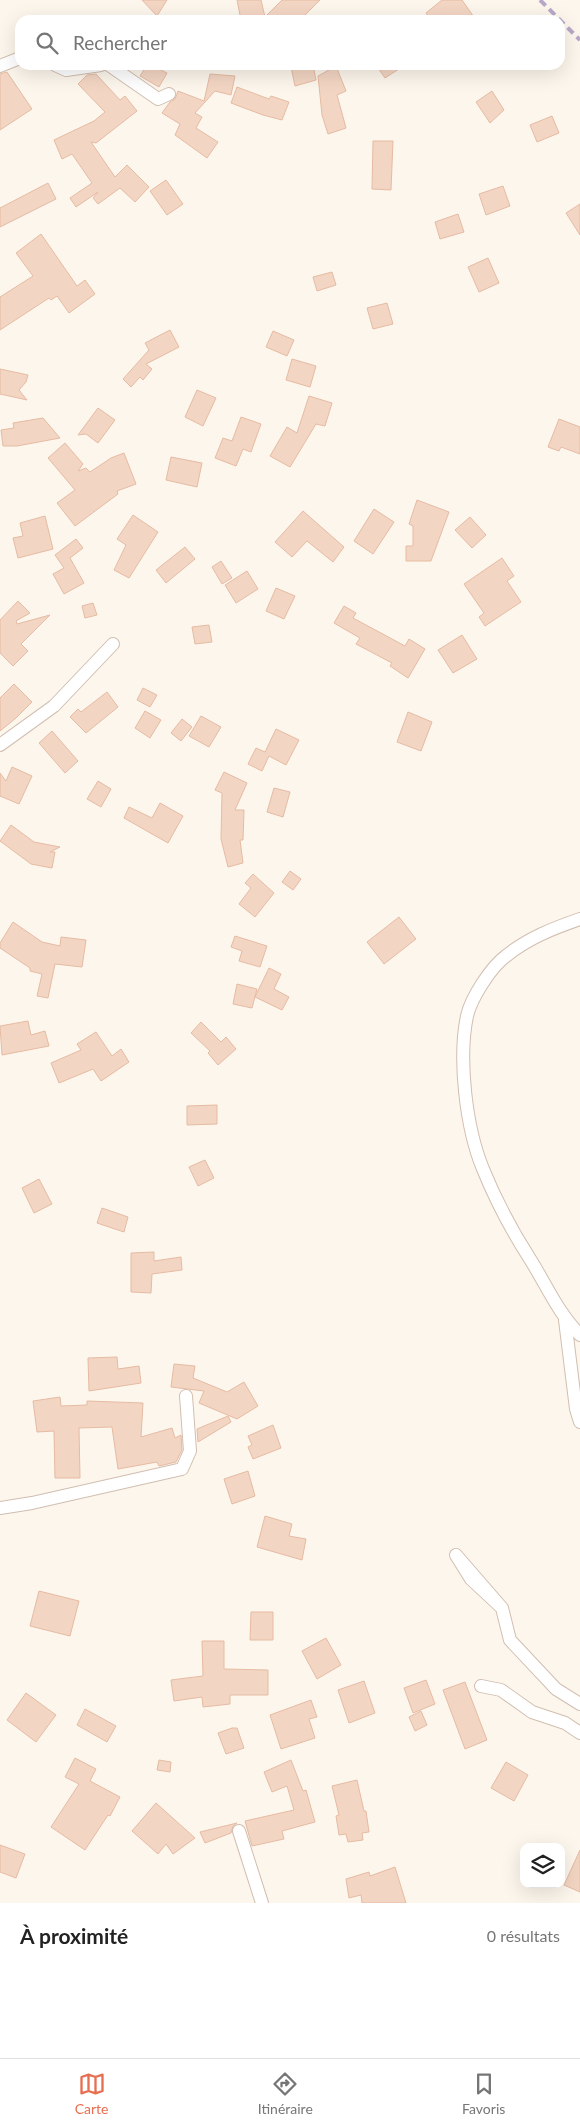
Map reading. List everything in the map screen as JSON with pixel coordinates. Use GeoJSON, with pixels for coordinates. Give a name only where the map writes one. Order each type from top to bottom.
{"type":"FeatureCollection","features":[{"type":"Feature","properties":{"kind":"street"},"geometry":{"type":"LineString","coordinates":[[0,66],[15,60]]}},
{"type":"Feature","properties":{"kind":"street"},"geometry":{"type":"LineString","coordinates":[[116,70],[158,99],[169,94]]}},
{"type":"Feature","properties":{"kind":"street"},"geometry":{"type":"LineString","coordinates":[[0,746],[54,706],[113,644]]}},
{"type":"Feature","properties":{"kind":"street"},"geometry":{"type":"LineString","coordinates":[[580,919],[544,932],[504,956],[482,984],[472,1004],[468,1015],[464,1048],[465,1090],[471,1132],[482,1168],[517,1239],[565,1320],[580,1335]]}},
{"type":"Feature","properties":{"kind":"street"},"geometry":{"type":"LineString","coordinates":[[565,1320],[576,1409],[580,1422]]}},
{"type":"Feature","properties":{"kind":"street"},"geometry":{"type":"LineString","coordinates":[[0,1508],[32,1503],[182,1469],[190,1451],[186,1396]]}},
{"type":"Feature","properties":{"kind":"street"},"geometry":{"type":"LineString","coordinates":[[502,1608],[510,1640],[556,1689],[580,1704]]}},
{"type":"Feature","properties":{"kind":"street"},"geometry":{"type":"LineString","coordinates":[[481,1686],[501,1690],[532,1712],[565,1723],[580,1733]]}},
{"type":"Feature","properties":{"kind":"street"},"geometry":{"type":"LineString","coordinates":[[239,1831],[262,1903]]}},
{"type":"Feature","properties":{"kind":"building"},"geometry":{"type":"Polygon","coordinates":[[[142,0],[167,0],[156,15],[142,0]]]}},
{"type":"Feature","properties":{"kind":"building"},"geometry":{"type":"Polygon","coordinates":[[[237,0],[261,0],[265,15],[240,15],[237,0]]]}},
{"type":"Feature","properties":{"kind":"building"},"geometry":{"type":"Polygon","coordinates":[[[282,0],[320,0],[305,15],[267,15],[282,0]]]}},
{"type":"Feature","properties":{"kind":"building"},"geometry":{"type":"Polygon","coordinates":[[[442,0],[462,0],[472,15],[427,15],[426,13],[442,0]]]}},
{"type":"Feature","properties":{"kind":"building"},"geometry":{"type":"Polygon","coordinates":[[[144,70],[161,70],[167,73],[159,87],[140,76],[144,70]]]}},
{"type":"Feature","properties":{"kind":"building"},"geometry":{"type":"Polygon","coordinates":[[[292,70],[314,70],[316,80],[295,86],[292,70]]]}},
{"type":"Feature","properties":{"kind":"building"},"geometry":{"type":"Polygon","coordinates":[[[329,70],[338,70],[346,91],[337,95],[346,128],[328,134],[322,115],[318,76],[329,70]]]}},
{"type":"Feature","properties":{"kind":"building"},"geometry":{"type":"Polygon","coordinates":[[[379,70],[397,70],[385,78],[379,70]]]}},
{"type":"Feature","properties":{"kind":"building"},"geometry":{"type":"Polygon","coordinates":[[[7,72],[32,109],[0,130],[0,74],[7,72]]]}},
{"type":"Feature","properties":{"kind":"building"},"geometry":{"type":"Polygon","coordinates":[[[96,74],[120,100],[125,96],[137,111],[96,143],[91,142],[115,177],[127,165],[149,187],[135,202],[120,188],[98,204],[93,198],[98,192],[76,207],[70,198],[92,183],[72,154],[62,159],[54,140],[94,121],[105,112],[78,84],[87,75],[96,74]]]}},
{"type":"Feature","properties":{"kind":"building"},"geometry":{"type":"Polygon","coordinates":[[[210,74],[235,76],[231,95],[215,91],[195,113],[202,117],[196,128],[218,142],[207,158],[175,135],[180,124],[162,113],[170,102],[175,99],[178,91],[204,101],[210,74]]]}},
{"type":"Feature","properties":{"kind":"building"},"geometry":{"type":"Polygon","coordinates":[[[237,87],[269,99],[271,96],[289,102],[282,120],[231,103],[237,87]]]}},
{"type":"Feature","properties":{"kind":"building"},"geometry":{"type":"Polygon","coordinates":[[[492,91],[504,110],[490,123],[476,102],[492,91]]]}},
{"type":"Feature","properties":{"kind":"building"},"geometry":{"type":"Polygon","coordinates":[[[552,116],[559,133],[537,142],[530,125],[552,116]]]}},
{"type":"Feature","properties":{"kind":"building"},"geometry":{"type":"Polygon","coordinates":[[[373,141],[393,141],[391,190],[372,189],[373,141]]]}},
{"type":"Feature","properties":{"kind":"building"},"geometry":{"type":"Polygon","coordinates":[[[166,180],[183,204],[167,215],[150,191],[166,180]]]}},
{"type":"Feature","properties":{"kind":"building"},"geometry":{"type":"Polygon","coordinates":[[[48,183],[56,199],[0,227],[0,208],[48,183]]]}},
{"type":"Feature","properties":{"kind":"building"},"geometry":{"type":"Polygon","coordinates":[[[503,186],[510,206],[486,215],[479,194],[503,186]]]}},
{"type":"Feature","properties":{"kind":"building"},"geometry":{"type":"Polygon","coordinates":[[[580,204],[580,235],[566,213],[580,204]]]}},
{"type":"Feature","properties":{"kind":"building"},"geometry":{"type":"Polygon","coordinates":[[[458,214],[464,232],[440,239],[435,222],[458,214]]]}},
{"type":"Feature","properties":{"kind":"building"},"geometry":{"type":"Polygon","coordinates":[[[41,234],[77,286],[85,280],[95,294],[69,313],[57,296],[51,300],[49,298],[0,330],[0,297],[33,276],[16,253],[41,234]]]}},
{"type":"Feature","properties":{"kind":"building"},"geometry":{"type":"Polygon","coordinates":[[[488,258],[499,283],[479,292],[468,267],[488,258]]]}},
{"type":"Feature","properties":{"kind":"building"},"geometry":{"type":"Polygon","coordinates":[[[332,272],[336,285],[317,291],[313,277],[332,272]]]}},
{"type":"Feature","properties":{"kind":"building"},"geometry":{"type":"Polygon","coordinates":[[[387,303],[393,324],[373,329],[367,308],[387,303]]]}},
{"type":"Feature","properties":{"kind":"building"},"geometry":{"type":"Polygon","coordinates":[[[170,330],[179,347],[146,364],[152,369],[143,380],[140,377],[131,387],[123,379],[149,350],[145,343],[170,330]]]}},
{"type":"Feature","properties":{"kind":"building"},"geometry":{"type":"Polygon","coordinates":[[[273,331],[294,340],[287,356],[266,347],[273,331]]]}},
{"type":"Feature","properties":{"kind":"building"},"geometry":{"type":"Polygon","coordinates":[[[292,359],[316,366],[310,387],[286,380],[292,359]]]}},
{"type":"Feature","properties":{"kind":"building"},"geometry":{"type":"Polygon","coordinates":[[[0,369],[28,375],[26,382],[19,390],[27,400],[0,394],[0,369]]]}},
{"type":"Feature","properties":{"kind":"building"},"geometry":{"type":"Polygon","coordinates":[[[197,390],[216,398],[203,426],[185,417],[197,390]]]}},
{"type":"Feature","properties":{"kind":"building"},"geometry":{"type":"Polygon","coordinates":[[[309,396],[332,403],[325,426],[316,424],[290,467],[270,456],[287,427],[297,433],[309,396]]]}},
{"type":"Feature","properties":{"kind":"building"},"geometry":{"type":"Polygon","coordinates":[[[98,408],[115,420],[98,443],[86,434],[78,435],[98,408]]]}},
{"type":"Feature","properties":{"kind":"building"},"geometry":{"type":"Polygon","coordinates":[[[241,417],[261,424],[251,452],[243,449],[236,466],[215,458],[223,438],[232,441],[241,417]]]}},
{"type":"Feature","properties":{"kind":"building"},"geometry":{"type":"Polygon","coordinates":[[[43,418],[60,438],[17,446],[3,446],[1,430],[14,428],[13,423],[43,418]]]}},
{"type":"Feature","properties":{"kind":"building"},"geometry":{"type":"Polygon","coordinates":[[[559,419],[580,427],[580,454],[561,447],[559,451],[548,447],[559,419]]]}},
{"type":"Feature","properties":{"kind":"building"},"geometry":{"type":"Polygon","coordinates":[[[65,443],[83,464],[78,471],[86,468],[90,472],[111,458],[124,453],[136,484],[117,491],[118,494],[75,526],[57,503],[75,490],[48,458],[65,443]]]}},
{"type":"Feature","properties":{"kind":"building"},"geometry":{"type":"Polygon","coordinates":[[[171,457],[202,463],[197,487],[166,480],[171,457]]]}},
{"type":"Feature","properties":{"kind":"building"},"geometry":{"type":"Polygon","coordinates":[[[417,500],[449,512],[431,561],[406,561],[406,546],[413,546],[413,526],[409,524],[417,500]]]}},
{"type":"Feature","properties":{"kind":"building"},"geometry":{"type":"Polygon","coordinates":[[[374,509],[394,522],[373,554],[354,541],[374,509]]]}},
{"type":"Feature","properties":{"kind":"building"},"geometry":{"type":"Polygon","coordinates":[[[303,511],[344,547],[333,562],[307,541],[292,557],[275,542],[303,511]]]}},
{"type":"Feature","properties":{"kind":"building"},"geometry":{"type":"Polygon","coordinates":[[[133,515],[158,532],[129,578],[114,570],[126,545],[117,539],[133,515]]]}},
{"type":"Feature","properties":{"kind":"building"},"geometry":{"type":"Polygon","coordinates":[[[45,516],[53,549],[18,558],[13,538],[23,536],[20,523],[45,516]]]}},
{"type":"Feature","properties":{"kind":"building"},"geometry":{"type":"Polygon","coordinates":[[[470,517],[486,535],[472,548],[455,530],[470,517]]]}},
{"type":"Feature","properties":{"kind":"building"},"geometry":{"type":"Polygon","coordinates":[[[76,539],[83,548],[70,558],[84,583],[64,594],[53,574],[64,568],[55,555],[76,539]]]}},
{"type":"Feature","properties":{"kind":"building"},"geometry":{"type":"Polygon","coordinates":[[[185,547],[195,559],[166,583],[156,570],[185,547]]]}},
{"type":"Feature","properties":{"kind":"building"},"geometry":{"type":"Polygon","coordinates":[[[502,558],[514,576],[507,581],[521,602],[485,626],[479,617],[484,613],[464,584],[502,558]]]}},
{"type":"Feature","properties":{"kind":"building"},"geometry":{"type":"Polygon","coordinates":[[[221,561],[232,578],[222,584],[212,567],[221,561]]]}},
{"type":"Feature","properties":{"kind":"building"},"geometry":{"type":"Polygon","coordinates":[[[247,571],[258,589],[236,603],[225,585],[247,571]]]}},
{"type":"Feature","properties":{"kind":"building"},"geometry":{"type":"Polygon","coordinates":[[[276,588],[295,596],[284,619],[266,611],[276,588]]]}},
{"type":"Feature","properties":{"kind":"building"},"geometry":{"type":"Polygon","coordinates":[[[18,601],[30,613],[16,621],[17,624],[50,615],[21,644],[28,651],[13,666],[0,653],[0,620],[18,601]]]}},
{"type":"Feature","properties":{"kind":"building"},"geometry":{"type":"Polygon","coordinates":[[[93,603],[97,615],[85,618],[82,606],[93,603]]]}},
{"type":"Feature","properties":{"kind":"building"},"geometry":{"type":"Polygon","coordinates":[[[344,606],[356,613],[353,618],[405,646],[409,639],[425,649],[408,678],[390,666],[392,663],[356,644],[360,638],[334,623],[344,606]]]}},
{"type":"Feature","properties":{"kind":"building"},"geometry":{"type":"Polygon","coordinates":[[[209,625],[212,642],[195,644],[192,627],[209,625]]]}},
{"type":"Feature","properties":{"kind":"building"},"geometry":{"type":"Polygon","coordinates":[[[462,635],[477,659],[453,673],[438,650],[462,635]]]}},
{"type":"Feature","properties":{"kind":"building"},"geometry":{"type":"Polygon","coordinates":[[[14,684],[32,702],[0,731],[0,698],[14,684]]]}},
{"type":"Feature","properties":{"kind":"building"},"geometry":{"type":"Polygon","coordinates":[[[143,688],[157,695],[150,707],[137,700],[143,688]]]}},
{"type":"Feature","properties":{"kind":"building"},"geometry":{"type":"Polygon","coordinates":[[[107,692],[118,707],[86,733],[70,717],[78,709],[81,712],[107,692]]]}},
{"type":"Feature","properties":{"kind":"building"},"geometry":{"type":"Polygon","coordinates":[[[145,711],[161,720],[150,738],[135,728],[145,711]]]}},
{"type":"Feature","properties":{"kind":"building"},"geometry":{"type":"Polygon","coordinates":[[[408,712],[432,722],[421,751],[397,742],[408,712]]]}},
{"type":"Feature","properties":{"kind":"building"},"geometry":{"type":"Polygon","coordinates":[[[201,716],[221,727],[209,747],[189,736],[201,716]]]}},
{"type":"Feature","properties":{"kind":"building"},"geometry":{"type":"Polygon","coordinates":[[[182,719],[192,727],[181,741],[171,733],[182,719]]]}},
{"type":"Feature","properties":{"kind":"building"},"geometry":{"type":"Polygon","coordinates":[[[276,729],[299,740],[286,765],[269,756],[262,771],[248,764],[256,748],[265,752],[276,729]]]}},
{"type":"Feature","properties":{"kind":"building"},"geometry":{"type":"Polygon","coordinates":[[[52,731],[78,761],[65,773],[39,743],[52,731]]]}},
{"type":"Feature","properties":{"kind":"building"},"geometry":{"type":"Polygon","coordinates":[[[12,767],[32,776],[19,804],[0,796],[0,773],[6,781],[12,767]]]}},
{"type":"Feature","properties":{"kind":"building"},"geometry":{"type":"Polygon","coordinates":[[[224,772],[247,783],[235,810],[244,810],[243,840],[240,840],[243,863],[228,867],[221,839],[222,793],[215,790],[224,772]]]}},
{"type":"Feature","properties":{"kind":"building"},"geometry":{"type":"Polygon","coordinates":[[[98,781],[111,789],[101,807],[87,799],[98,781]]]}},
{"type":"Feature","properties":{"kind":"building"},"geometry":{"type":"Polygon","coordinates":[[[274,788],[290,792],[283,817],[267,812],[274,788]]]}},
{"type":"Feature","properties":{"kind":"building"},"geometry":{"type":"Polygon","coordinates":[[[160,803],[183,816],[168,843],[124,818],[129,807],[152,818],[160,803]]]}},
{"type":"Feature","properties":{"kind":"building"},"geometry":{"type":"Polygon","coordinates":[[[11,825],[34,842],[60,847],[50,852],[55,852],[52,868],[31,864],[0,841],[11,825]]]}},
{"type":"Feature","properties":{"kind":"building"},"geometry":{"type":"Polygon","coordinates":[[[290,871],[301,879],[293,890],[282,882],[290,871]]]}},
{"type":"Feature","properties":{"kind":"building"},"geometry":{"type":"Polygon","coordinates":[[[253,874],[274,893],[255,917],[239,904],[251,888],[245,883],[253,874]]]}},
{"type":"Feature","properties":{"kind":"building"},"geometry":{"type":"Polygon","coordinates":[[[399,917],[416,939],[384,964],[367,942],[399,917]]]}},
{"type":"Feature","properties":{"kind":"building"},"geometry":{"type":"Polygon","coordinates":[[[13,922],[42,942],[60,946],[61,937],[86,940],[82,967],[55,964],[48,998],[37,996],[42,974],[30,971],[30,968],[0,948],[0,943],[13,922]]]}},
{"type":"Feature","properties":{"kind":"building"},"geometry":{"type":"Polygon","coordinates":[[[235,936],[267,946],[260,967],[239,961],[242,951],[231,947],[235,936]]]}},
{"type":"Feature","properties":{"kind":"building"},"geometry":{"type":"Polygon","coordinates":[[[269,968],[281,974],[274,989],[289,997],[282,1010],[255,997],[269,968]]]}},
{"type":"Feature","properties":{"kind":"building"},"geometry":{"type":"Polygon","coordinates":[[[237,984],[257,989],[252,1008],[233,1004],[237,984]]]}},
{"type":"Feature","properties":{"kind":"building"},"geometry":{"type":"Polygon","coordinates":[[[28,1021],[31,1035],[45,1031],[49,1046],[2,1055],[0,1026],[28,1021]]]}},
{"type":"Feature","properties":{"kind":"building"},"geometry":{"type":"Polygon","coordinates":[[[201,1022],[221,1042],[226,1037],[236,1049],[218,1065],[208,1053],[210,1051],[191,1033],[201,1022]]]}},
{"type":"Feature","properties":{"kind":"building"},"geometry":{"type":"Polygon","coordinates":[[[96,1032],[112,1056],[121,1049],[129,1062],[101,1081],[93,1069],[59,1083],[51,1063],[81,1050],[77,1044],[96,1032]]]}},
{"type":"Feature","properties":{"kind":"building"},"geometry":{"type":"Polygon","coordinates":[[[217,1105],[217,1124],[187,1125],[187,1106],[217,1105]]]}},
{"type":"Feature","properties":{"kind":"building"},"geometry":{"type":"Polygon","coordinates":[[[205,1160],[214,1178],[198,1186],[189,1167],[205,1160]]]}},
{"type":"Feature","properties":{"kind":"building"},"geometry":{"type":"Polygon","coordinates":[[[39,1179],[52,1204],[34,1213],[22,1188],[39,1179]]]}},
{"type":"Feature","properties":{"kind":"building"},"geometry":{"type":"Polygon","coordinates":[[[102,1208],[128,1217],[124,1232],[97,1223],[102,1208]]]}},
{"type":"Feature","properties":{"kind":"building"},"geometry":{"type":"Polygon","coordinates":[[[154,1252],[154,1261],[181,1257],[182,1270],[152,1274],[151,1293],[131,1292],[131,1253],[154,1252]]]}},
{"type":"Feature","properties":{"kind":"building"},"geometry":{"type":"Polygon","coordinates":[[[117,1357],[118,1369],[139,1366],[141,1383],[89,1391],[88,1358],[117,1357]]]}},
{"type":"Feature","properties":{"kind":"building"},"geometry":{"type":"Polygon","coordinates":[[[174,1364],[195,1366],[193,1378],[227,1392],[244,1382],[258,1406],[237,1419],[199,1403],[204,1391],[171,1387],[174,1364]]]}},
{"type":"Feature","properties":{"kind":"building"},"geometry":{"type":"Polygon","coordinates":[[[60,1397],[61,1406],[87,1405],[87,1401],[143,1403],[141,1437],[172,1428],[175,1438],[181,1435],[182,1450],[176,1462],[159,1466],[157,1462],[118,1469],[112,1427],[79,1428],[80,1478],[55,1478],[54,1431],[37,1432],[33,1401],[60,1397]]]}},
{"type":"Feature","properties":{"kind":"building"},"geometry":{"type":"Polygon","coordinates":[[[228,1416],[231,1422],[198,1442],[197,1429],[228,1416]]]}},
{"type":"Feature","properties":{"kind":"building"},"geometry":{"type":"Polygon","coordinates":[[[273,1425],[281,1448],[253,1459],[248,1447],[252,1445],[248,1436],[273,1425]]]}},
{"type":"Feature","properties":{"kind":"building"},"geometry":{"type":"Polygon","coordinates":[[[248,1471],[255,1496],[232,1504],[224,1479],[248,1471]]]}},
{"type":"Feature","properties":{"kind":"building"},"geometry":{"type":"Polygon","coordinates":[[[265,1516],[292,1524],[289,1536],[306,1539],[302,1560],[257,1547],[265,1516]]]}},
{"type":"Feature","properties":{"kind":"building"},"geometry":{"type":"Polygon","coordinates":[[[39,1591],[79,1601],[70,1636],[30,1626],[39,1591]]]}},
{"type":"Feature","properties":{"kind":"building"},"geometry":{"type":"Polygon","coordinates":[[[251,1612],[273,1612],[273,1640],[250,1640],[251,1612]]]}},
{"type":"Feature","properties":{"kind":"building"},"geometry":{"type":"Polygon","coordinates":[[[326,1638],[341,1665],[317,1679],[302,1651],[326,1638]]]}},
{"type":"Feature","properties":{"kind":"building"},"geometry":{"type":"Polygon","coordinates":[[[202,1641],[224,1641],[224,1669],[268,1670],[268,1695],[230,1695],[230,1704],[203,1707],[202,1697],[174,1701],[171,1680],[203,1676],[202,1641]]]}},
{"type":"Feature","properties":{"kind":"building"},"geometry":{"type":"Polygon","coordinates":[[[426,1680],[435,1704],[413,1713],[404,1688],[426,1680]]]}},
{"type":"Feature","properties":{"kind":"building"},"geometry":{"type":"Polygon","coordinates":[[[364,1681],[375,1713],[349,1723],[338,1690],[364,1681]]]}},
{"type":"Feature","properties":{"kind":"building"},"geometry":{"type":"Polygon","coordinates":[[[465,1682],[487,1740],[465,1749],[443,1690],[465,1682]]]}},
{"type":"Feature","properties":{"kind":"building"},"geometry":{"type":"Polygon","coordinates":[[[26,1693],[56,1715],[36,1742],[7,1720],[26,1693]]]}},
{"type":"Feature","properties":{"kind":"building"},"geometry":{"type":"Polygon","coordinates":[[[311,1700],[317,1717],[309,1719],[315,1738],[281,1749],[270,1715],[311,1700]]]}},
{"type":"Feature","properties":{"kind":"building"},"geometry":{"type":"Polygon","coordinates":[[[85,1709],[116,1726],[107,1742],[77,1725],[85,1709]]]}},
{"type":"Feature","properties":{"kind":"building"},"geometry":{"type":"Polygon","coordinates":[[[421,1711],[427,1725],[415,1731],[409,1717],[421,1711]]]}},
{"type":"Feature","properties":{"kind":"building"},"geometry":{"type":"Polygon","coordinates":[[[237,1728],[244,1748],[226,1754],[218,1733],[237,1728]]]}},
{"type":"Feature","properties":{"kind":"building"},"geometry":{"type":"Polygon","coordinates":[[[75,1758],[96,1769],[90,1781],[120,1797],[110,1816],[108,1815],[85,1850],[51,1827],[79,1784],[65,1777],[75,1758]]]}},
{"type":"Feature","properties":{"kind":"building"},"geometry":{"type":"Polygon","coordinates":[[[159,1760],[171,1762],[170,1772],[157,1770],[159,1760]]]}},
{"type":"Feature","properties":{"kind":"building"},"geometry":{"type":"Polygon","coordinates":[[[291,1760],[303,1791],[306,1790],[315,1822],[282,1831],[284,1839],[252,1846],[245,1821],[294,1810],[287,1786],[272,1792],[264,1772],[291,1760]]]}},
{"type":"Feature","properties":{"kind":"building"},"geometry":{"type":"Polygon","coordinates":[[[506,1762],[528,1775],[514,1801],[491,1788],[506,1762]]]}},
{"type":"Feature","properties":{"kind":"building"},"geometry":{"type":"Polygon","coordinates":[[[357,1780],[364,1811],[366,1811],[369,1832],[362,1833],[363,1840],[348,1842],[346,1834],[339,1835],[336,1816],[339,1815],[332,1786],[357,1780]]]}},
{"type":"Feature","properties":{"kind":"building"},"geometry":{"type":"Polygon","coordinates":[[[156,1803],[195,1838],[173,1854],[166,1844],[158,1854],[132,1831],[156,1803]]]}},
{"type":"Feature","properties":{"kind":"building"},"geometry":{"type":"Polygon","coordinates":[[[237,1823],[233,1826],[231,1833],[205,1843],[200,1832],[237,1823]]]}},
{"type":"Feature","properties":{"kind":"building"},"geometry":{"type":"Polygon","coordinates":[[[0,1845],[25,1854],[16,1878],[0,1872],[0,1845]]]}},
{"type":"Feature","properties":{"kind":"building"},"geometry":{"type":"Polygon","coordinates":[[[580,1850],[580,1892],[565,1885],[580,1850]]]}},
{"type":"Feature","properties":{"kind":"building"},"geometry":{"type":"Polygon","coordinates":[[[395,1867],[406,1903],[362,1903],[361,1895],[349,1898],[346,1879],[369,1872],[370,1876],[395,1867]]]}},
{"type":"Feature","properties":{"kind":"railway"},"geometry":{"type":"LineString","coordinates":[[540,0],[555,15]]}},
{"type":"Feature","properties":{"kind":"railway"},"geometry":{"type":"LineString","coordinates":[[565,25],[580,40]]}}]}
